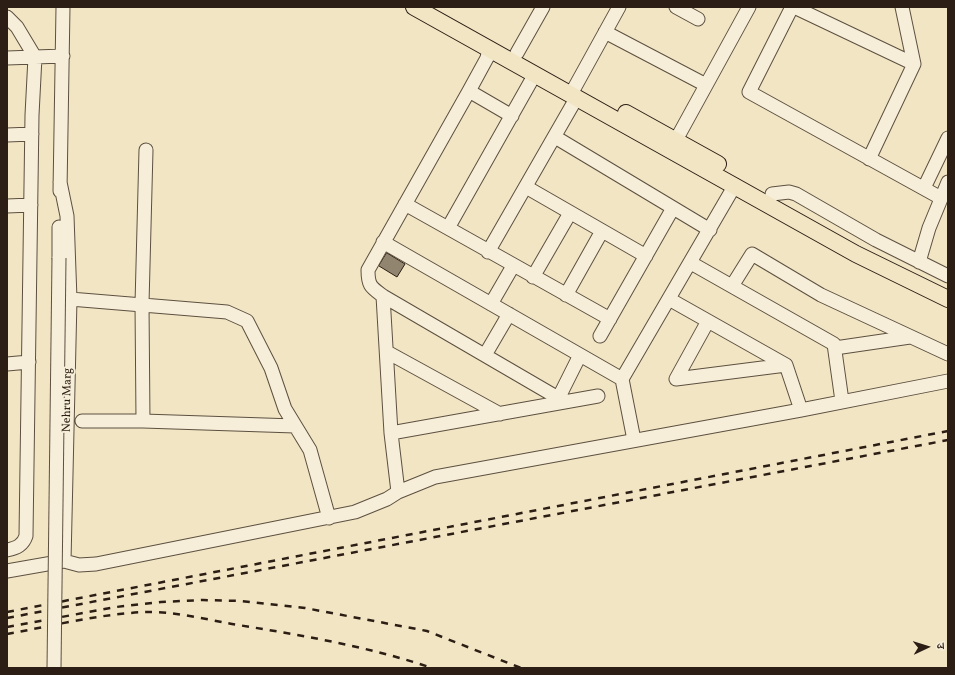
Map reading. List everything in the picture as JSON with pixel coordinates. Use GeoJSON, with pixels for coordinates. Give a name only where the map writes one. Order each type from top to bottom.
{"type":"FeatureCollection","features":[{"type":"Feature","properties":{"kind":"main road"},"geometry":{"type":"LineString","coordinates":[[414,7],[534,74],[676,140],[772,194],[789,210],[886,270],[948,299]]}},
{"type":"Feature","properties":{"kind":"main road"},"geometry":{"type":"LineString","coordinates":[[433,7],[518,54],[575,92],[735,185],[948,288]]}},
{"type":"Feature","properties":{"kind":"street"},"geometry":{"type":"LineString","coordinates":[[54,668],[63,7]]}},
{"type":"Feature","properties":{"kind":"street"},"geometry":{"type":"LineString","coordinates":[[518,54],[543,7]]}},
{"type":"Feature","properties":{"kind":"street"},"geometry":{"type":"LineString","coordinates":[[488,252],[555,137],[575,92],[619,7]]}},
{"type":"Feature","properties":{"kind":"street"},"geometry":{"type":"LineString","coordinates":[[676,7],[698,19]]}},
{"type":"Feature","properties":{"kind":"street"},"geometry":{"type":"LineString","coordinates":[[676,140],[749,7]]}},
{"type":"Feature","properties":{"kind":"street"},"geometry":{"type":"LineString","coordinates":[[914,64],[793,7],[749,92],[941,198]]}},
{"type":"Feature","properties":{"kind":"street"},"geometry":{"type":"LineString","coordinates":[[869,158],[914,64],[902,7]]}},
{"type":"Feature","properties":{"kind":"street"},"geometry":{"type":"LineString","coordinates":[[7,17],[17,27],[35,57],[32,134],[26,536],[24,542],[18,547],[7,550]]}},
{"type":"Feature","properties":{"kind":"street"},"geometry":{"type":"LineString","coordinates":[[605,32],[706,85]]}},
{"type":"Feature","properties":{"kind":"street"},"geometry":{"type":"LineString","coordinates":[[490,49],[487,58],[368,270],[368,281],[372,288],[383,296],[561,400]]}},
{"type":"Feature","properties":{"kind":"street"},"geometry":{"type":"LineString","coordinates":[[7,58],[63,56]]}},
{"type":"Feature","properties":{"kind":"street"},"geometry":{"type":"LineString","coordinates":[[448,228],[512,116],[534,74]]}},
{"type":"Feature","properties":{"kind":"street"},"geometry":{"type":"LineString","coordinates":[[469,90],[512,116]]}},
{"type":"Feature","properties":{"kind":"street"},"geometry":{"type":"LineString","coordinates":[[7,135],[32,134]]}},
{"type":"Feature","properties":{"kind":"street"},"geometry":{"type":"LineString","coordinates":[[555,137],[710,230]]}},
{"type":"Feature","properties":{"kind":"street"},"geometry":{"type":"LineString","coordinates":[[924,188],[948,138]]}},
{"type":"Feature","properties":{"kind":"street"},"geometry":{"type":"LineString","coordinates":[[143,421],[142,304],[146,150]]}},
{"type":"Feature","properties":{"kind":"street","name":"Nehru Marg"},"geometry":{"type":"LineString","coordinates":[[60,182],[66,216],[70,299],[64,561]]}},
{"type":"Feature","properties":{"kind":"street"},"geometry":{"type":"LineString","coordinates":[[919,262],[929,228],[948,182]]}},
{"type":"Feature","properties":{"kind":"street"},"geometry":{"type":"LineString","coordinates":[[634,440],[622,379],[691,263],[735,185]]}},
{"type":"Feature","properties":{"kind":"street"},"geometry":{"type":"LineString","coordinates":[[526,187],[646,256]]}},
{"type":"Feature","properties":{"kind":"street"},"geometry":{"type":"LineString","coordinates":[[772,194],[784,192],[796,194],[857,230],[948,276]]}},
{"type":"Feature","properties":{"kind":"street"},"geometry":{"type":"LineString","coordinates":[[405,204],[488,252],[610,319]]}},
{"type":"Feature","properties":{"kind":"street"},"geometry":{"type":"LineString","coordinates":[[7,206],[31,205]]}},
{"type":"Feature","properties":{"kind":"street"},"geometry":{"type":"LineString","coordinates":[[600,336],[673,208]]}},
{"type":"Feature","properties":{"kind":"street"},"geometry":{"type":"LineString","coordinates":[[533,277],[570,213]]}},
{"type":"Feature","properties":{"kind":"street"},"geometry":{"type":"LineString","coordinates":[[566,295],[602,231]]}},
{"type":"Feature","properties":{"kind":"street"},"geometry":{"type":"LineString","coordinates":[[383,242],[622,379]]}},
{"type":"Feature","properties":{"kind":"street"},"geometry":{"type":"LineString","coordinates":[[732,286],[752,254],[820,295],[948,354]]}},
{"type":"Feature","properties":{"kind":"street"},"geometry":{"type":"LineString","coordinates":[[691,263],[834,344],[842,401]]}},
{"type":"Feature","properties":{"kind":"street"},"geometry":{"type":"LineString","coordinates":[[490,304],[513,266]]}},
{"type":"Feature","properties":{"kind":"street"},"geometry":{"type":"LineString","coordinates":[[383,296],[391,433],[398,492]]}},
{"type":"Feature","properties":{"kind":"street"},"geometry":{"type":"LineString","coordinates":[[70,299],[227,312],[247,321],[271,368],[285,409],[310,450],[330,518]]}},
{"type":"Feature","properties":{"kind":"street"},"geometry":{"type":"LineString","coordinates":[[669,299],[786,365],[801,410]]}},
{"type":"Feature","properties":{"kind":"street"},"geometry":{"type":"LineString","coordinates":[[485,355],[509,314]]}},
{"type":"Feature","properties":{"kind":"street"},"geometry":{"type":"LineString","coordinates":[[708,321],[676,379],[786,365]]}},
{"type":"Feature","properties":{"kind":"street"},"geometry":{"type":"LineString","coordinates":[[835,348],[910,337]]}},
{"type":"Feature","properties":{"kind":"street"},"geometry":{"type":"LineString","coordinates":[[387,352],[500,414]]}},
{"type":"Feature","properties":{"kind":"street"},"geometry":{"type":"LineString","coordinates":[[561,400],[580,355]]}},
{"type":"Feature","properties":{"kind":"street"},"geometry":{"type":"LineString","coordinates":[[7,364],[29,362]]}},
{"type":"Feature","properties":{"kind":"street"},"geometry":{"type":"LineString","coordinates":[[7,571],[64,561],[79,565],[96,564],[330,518],[366,508],[398,492],[435,478],[948,381]]}},
{"type":"Feature","properties":{"kind":"street"},"geometry":{"type":"LineString","coordinates":[[391,433],[500,414],[561,400],[598,396]]}},
{"type":"Feature","properties":{"kind":"street"},"geometry":{"type":"LineString","coordinates":[[82,421],[143,421],[295,426]]}},
{"type":"Feature","properties":{"kind":"building"},"geometry":{"type":"Polygon","coordinates":[[[387,253],[405,264],[397,277],[379,266],[387,253]]]}},
{"type":"Feature","properties":{"kind":"railway"},"geometry":{"type":"LineString","coordinates":[[7,612],[948,431]]}},
{"type":"Feature","properties":{"kind":"railway"},"geometry":{"type":"LineString","coordinates":[[7,618],[948,440]]}},
{"type":"Feature","properties":{"kind":"railway"},"geometry":{"type":"LineString","coordinates":[[7,627],[116,607],[161,602],[203,600],[241,601],[305,608],[427,631],[521,668]]}},
{"type":"Feature","properties":{"kind":"railway"},"geometry":{"type":"LineString","coordinates":[[7,634],[110,615],[156,612],[283,632],[358,647],[432,668]]}}]}
